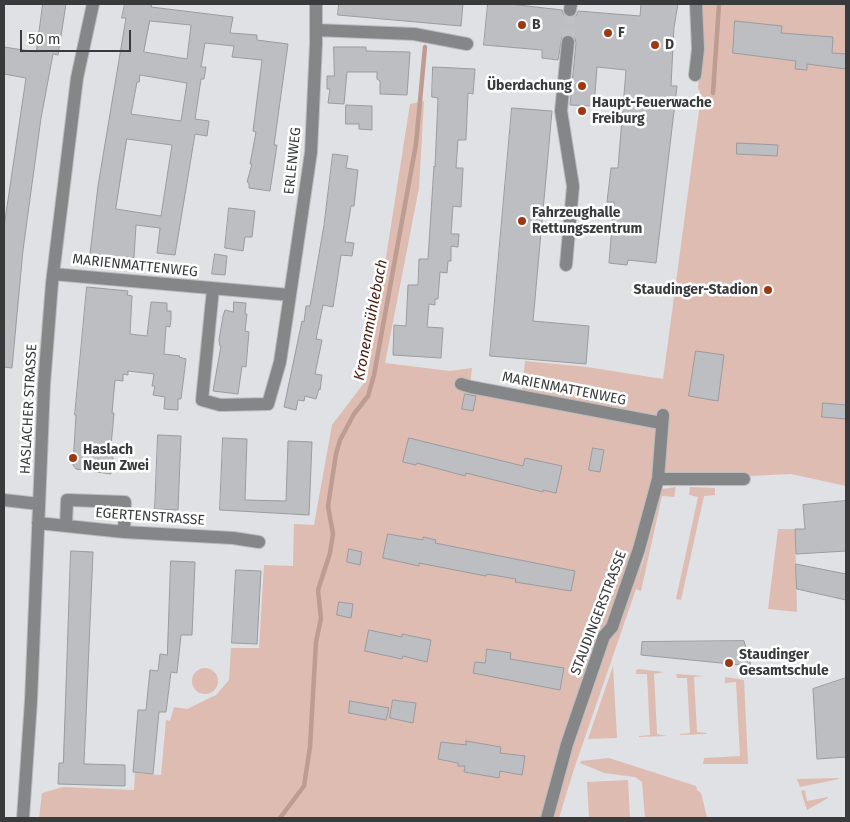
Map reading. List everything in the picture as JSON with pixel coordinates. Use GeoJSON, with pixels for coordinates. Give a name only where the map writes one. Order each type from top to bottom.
{"type":"FeatureCollection","features":[{"type":"Feature","properties":{"kind":"street","name":"HASLACHER STRASSE"},"geometry":{"type":"LineString","coordinates":[[23,818],[31,701],[44,385],[53,274],[77,78],[93,4]]}},
{"type":"Feature","properties":{"kind":"street","name":"ERLENWEG"},"geometry":{"type":"LineString","coordinates":[[290,295],[311,152],[316,4]]}},
{"type":"Feature","properties":{"kind":"street"},"geometry":{"type":"LineString","coordinates":[[695,75],[698,49],[696,4]]}},
{"type":"Feature","properties":{"kind":"street"},"geometry":{"type":"LineString","coordinates":[[316,30],[414,34],[467,44]]}},
{"type":"Feature","properties":{"kind":"street"},"geometry":{"type":"LineString","coordinates":[[566,265],[573,186],[561,112],[568,42]]}},
{"type":"Feature","properties":{"kind":"street","name":"MARIENMATTENWEG"},"geometry":{"type":"LineString","coordinates":[[53,274],[290,295],[280,362],[268,404],[220,405],[202,400],[213,289]]}},
{"type":"Feature","properties":{"kind":"street","name":"MARIENMATTENWEG"},"geometry":{"type":"LineString","coordinates":[[461,384],[662,419]]}},
{"type":"Feature","properties":{"kind":"street","name":"STAUDINGERSTRASSE"},"geometry":{"type":"LineString","coordinates":[[546,818],[567,744],[604,636],[612,627],[639,549],[658,479],[662,419]]}},
{"type":"Feature","properties":{"kind":"street"},"geometry":{"type":"LineString","coordinates":[[658,479],[744,479]]}},
{"type":"Feature","properties":{"kind":"street"},"geometry":{"type":"LineString","coordinates":[[4,500],[39,504]]}},
{"type":"Feature","properties":{"kind":"street"},"geometry":{"type":"LineString","coordinates":[[66,526],[67,500],[125,502],[124,532]]}},
{"type":"Feature","properties":{"kind":"street","name":"EGERTENSTRASSE"},"geometry":{"type":"LineString","coordinates":[[38,523],[124,532],[259,542]]}},
{"type":"Feature","properties":{"kind":"shaded area"},"geometry":{"type":"Polygon","coordinates":[[[701,4],[846,4],[846,486],[791,474],[749,476],[663,472],[638,581],[662,489],[676,487],[674,497],[662,496],[641,591],[636,589],[559,818],[39,818],[42,793],[63,787],[134,790],[135,773],[161,775],[166,720],[170,721],[174,707],[187,709],[216,695],[229,680],[231,648],[259,648],[264,565],[293,566],[294,524],[314,525],[332,425],[367,379],[410,104],[424,101],[419,188],[385,363],[450,371],[472,368],[470,384],[522,392],[525,361],[587,367],[663,379],[700,103],[698,88],[702,35],[701,4]]]}},
{"type":"Feature","properties":{"kind":"shaded area"},"geometry":{"type":"Polygon","coordinates":[[[690,487],[715,488],[715,495],[704,496],[681,600],[676,599],[698,497],[689,495],[690,487]]]}},
{"type":"Feature","properties":{"kind":"shaded area"},"geometry":{"type":"Polygon","coordinates":[[[778,529],[795,529],[797,612],[768,609],[778,529]]]}},
{"type":"Feature","properties":{"kind":"shaded area"},"geometry":{"type":"Polygon","coordinates":[[[613,666],[617,738],[588,739],[613,666]]]}},
{"type":"Feature","properties":{"kind":"shaded area"},"geometry":{"type":"Polygon","coordinates":[[[205,668],[214,672],[218,681],[214,690],[205,694],[196,690],[192,681],[196,672],[205,668]]]}},
{"type":"Feature","properties":{"kind":"shaded area"},"geometry":{"type":"Polygon","coordinates":[[[636,670],[664,672],[654,674],[657,734],[667,736],[639,737],[650,735],[647,674],[636,674],[636,670]]]}},
{"type":"Feature","properties":{"kind":"shaded area"},"geometry":{"type":"Polygon","coordinates":[[[676,674],[704,676],[694,677],[697,732],[706,734],[680,735],[690,733],[687,678],[677,678],[676,674]]]}},
{"type":"Feature","properties":{"kind":"shaded area"},"geometry":{"type":"Polygon","coordinates":[[[725,677],[744,680],[748,764],[703,764],[704,758],[740,756],[736,682],[725,683],[725,677]]]}},
{"type":"Feature","properties":{"kind":"shaded area"},"geometry":{"type":"Polygon","coordinates":[[[609,758],[696,786],[697,790],[701,793],[707,817],[713,818],[645,818],[642,782],[635,777],[604,773],[580,763],[581,761],[609,758]]]}},
{"type":"Feature","properties":{"kind":"shaded area"},"geometry":{"type":"Polygon","coordinates":[[[839,778],[800,787],[797,779],[839,778]]]}},
{"type":"Feature","properties":{"kind":"shaded area"},"geometry":{"type":"Polygon","coordinates":[[[628,780],[630,818],[589,818],[587,782],[628,780]]]}},
{"type":"Feature","properties":{"kind":"shaded area"},"geometry":{"type":"Polygon","coordinates":[[[805,790],[807,801],[828,798],[807,810],[801,791],[805,790]]]}},
{"type":"Feature","properties":{"kind":"building"},"geometry":{"type":"Polygon","coordinates":[[[43,4],[66,4],[58,55],[53,54],[41,118],[23,250],[12,368],[4,367],[4,227],[26,78],[4,74],[4,47],[36,52],[43,4]]]}},
{"type":"Feature","properties":{"kind":"building"},"geometry":{"type":"Polygon","coordinates":[[[125,4],[152,4],[151,7],[233,17],[230,33],[257,35],[257,40],[288,44],[274,145],[277,145],[270,191],[249,188],[249,183],[247,182],[252,164],[250,164],[256,132],[253,131],[262,60],[232,57],[234,46],[205,43],[201,67],[206,67],[204,79],[201,79],[195,119],[209,121],[207,136],[195,134],[175,255],[157,253],[160,228],[136,225],[134,258],[90,254],[98,186],[126,18],[122,18],[125,4]],[[150,21],[144,52],[187,59],[191,25],[150,21]],[[140,75],[139,82],[137,82],[131,114],[181,121],[187,83],[140,75]],[[127,139],[116,209],[161,216],[172,145],[127,139]]]}},
{"type":"Feature","properties":{"kind":"building"},"geometry":{"type":"Polygon","coordinates":[[[339,4],[463,4],[461,26],[338,15],[339,4]]]}},
{"type":"Feature","properties":{"kind":"building"},"geometry":{"type":"Polygon","coordinates":[[[488,4],[510,4],[562,10],[564,16],[569,18],[576,16],[578,11],[640,16],[641,4],[678,4],[674,27],[671,86],[677,86],[656,263],[628,260],[627,265],[609,263],[614,202],[607,202],[611,168],[618,168],[626,70],[597,67],[594,106],[570,105],[575,38],[568,34],[562,37],[558,60],[542,58],[542,50],[484,45],[488,4]]]}},
{"type":"Feature","properties":{"kind":"building"},"geometry":{"type":"Polygon","coordinates":[[[735,21],[782,26],[781,33],[833,37],[832,53],[846,54],[846,69],[807,64],[807,70],[795,69],[796,61],[733,53],[735,21]]]}},
{"type":"Feature","properties":{"kind":"building"},"geometry":{"type":"Polygon","coordinates":[[[334,47],[366,47],[366,51],[410,52],[407,95],[380,94],[380,81],[377,79],[377,72],[347,72],[344,104],[328,103],[330,89],[327,89],[327,76],[334,76],[334,47]]]}},
{"type":"Feature","properties":{"kind":"building"},"geometry":{"type":"Polygon","coordinates":[[[433,67],[475,69],[473,94],[468,93],[466,140],[458,140],[456,168],[463,168],[461,207],[453,206],[451,234],[459,234],[458,247],[451,246],[451,261],[448,261],[447,273],[440,272],[438,299],[435,299],[435,305],[429,304],[427,327],[443,328],[441,358],[393,355],[394,325],[406,326],[408,285],[418,285],[419,259],[428,259],[438,98],[432,97],[433,67]]]}},
{"type":"Feature","properties":{"kind":"building"},"geometry":{"type":"Polygon","coordinates":[[[346,105],[372,106],[372,130],[359,129],[359,124],[346,124],[346,105]]]}},
{"type":"Feature","properties":{"kind":"building","name":"Fahrzeughalle Rettungszentrum"},"geometry":{"type":"Polygon","coordinates":[[[512,108],[552,111],[533,321],[589,326],[586,364],[490,356],[512,108]]]}},
{"type":"Feature","properties":{"kind":"building"},"geometry":{"type":"Polygon","coordinates":[[[737,143],[778,145],[777,156],[737,154],[737,143]]]}},
{"type":"Feature","properties":{"kind":"building"},"geometry":{"type":"Polygon","coordinates":[[[333,154],[348,156],[346,168],[358,170],[354,206],[351,206],[345,242],[354,243],[352,256],[341,255],[333,307],[323,305],[316,339],[322,340],[315,374],[322,375],[320,390],[316,399],[305,396],[304,401],[298,400],[296,410],[284,407],[302,321],[304,322],[306,306],[310,306],[324,225],[333,154]]]}},
{"type":"Feature","properties":{"kind":"building"},"geometry":{"type":"Polygon","coordinates":[[[229,208],[255,211],[252,237],[245,237],[243,251],[225,248],[229,208]]]}},
{"type":"Feature","properties":{"kind":"building"},"geometry":{"type":"Polygon","coordinates":[[[215,254],[227,256],[225,275],[212,274],[215,254]]]}},
{"type":"Feature","properties":{"kind":"building"},"geometry":{"type":"Polygon","coordinates":[[[87,287],[128,291],[127,295],[132,296],[130,334],[147,336],[151,302],[167,303],[167,311],[171,311],[171,319],[170,327],[166,326],[164,354],[180,356],[186,359],[181,399],[178,399],[178,410],[164,409],[165,397],[153,395],[155,386],[152,386],[154,374],[128,371],[128,375],[123,374],[123,381],[115,380],[111,446],[114,447],[111,474],[76,469],[73,465],[75,415],[87,287]]]}},
{"type":"Feature","properties":{"kind":"building"},"geometry":{"type":"Polygon","coordinates":[[[234,302],[246,303],[245,331],[249,332],[246,367],[242,366],[238,394],[213,391],[221,346],[219,340],[223,316],[225,310],[233,312],[234,302]]]}},
{"type":"Feature","properties":{"kind":"building"},"geometry":{"type":"Polygon","coordinates":[[[696,351],[724,355],[718,401],[689,396],[696,351]]]}},
{"type":"Feature","properties":{"kind":"building"},"geometry":{"type":"Polygon","coordinates":[[[465,394],[476,396],[473,411],[462,409],[465,394]]]}},
{"type":"Feature","properties":{"kind":"building"},"geometry":{"type":"Polygon","coordinates":[[[823,403],[846,405],[846,419],[822,417],[823,403]]]}},
{"type":"Feature","properties":{"kind":"building"},"geometry":{"type":"Polygon","coordinates":[[[158,435],[181,436],[178,510],[155,509],[158,435]]]}},
{"type":"Feature","properties":{"kind":"building"},"geometry":{"type":"Polygon","coordinates":[[[223,438],[247,439],[245,500],[286,501],[288,441],[312,442],[309,515],[220,510],[223,438]]]}},
{"type":"Feature","properties":{"kind":"building"},"geometry":{"type":"Polygon","coordinates":[[[409,438],[523,466],[525,458],[562,466],[556,493],[543,490],[543,492],[466,473],[465,476],[417,463],[416,465],[403,462],[409,438]]]}},
{"type":"Feature","properties":{"kind":"building"},"geometry":{"type":"Polygon","coordinates":[[[593,448],[604,450],[600,472],[589,470],[593,448]]]}},
{"type":"Feature","properties":{"kind":"building"},"geometry":{"type":"Polygon","coordinates":[[[846,501],[846,551],[796,554],[795,529],[805,529],[803,505],[846,501]]]}},
{"type":"Feature","properties":{"kind":"building"},"geometry":{"type":"Polygon","coordinates":[[[388,534],[423,540],[423,537],[436,540],[435,543],[575,571],[571,591],[515,582],[516,579],[487,574],[486,576],[419,563],[419,566],[383,558],[388,534]]]}},
{"type":"Feature","properties":{"kind":"building"},"geometry":{"type":"Polygon","coordinates":[[[349,549],[362,552],[360,565],[347,562],[349,549]]]}},
{"type":"Feature","properties":{"kind":"building"},"geometry":{"type":"Polygon","coordinates":[[[71,551],[93,552],[84,764],[125,765],[125,786],[58,784],[59,763],[63,763],[71,551]]]}},
{"type":"Feature","properties":{"kind":"building"},"geometry":{"type":"Polygon","coordinates":[[[171,561],[195,562],[192,635],[181,635],[177,673],[171,672],[166,712],[159,712],[153,774],[133,772],[138,710],[146,710],[150,670],[158,671],[160,654],[167,655],[171,561]]]}},
{"type":"Feature","properties":{"kind":"building"},"geometry":{"type":"Polygon","coordinates":[[[796,564],[846,574],[846,600],[797,589],[796,564]]]}},
{"type":"Feature","properties":{"kind":"building"},"geometry":{"type":"Polygon","coordinates":[[[236,570],[261,571],[257,644],[232,643],[236,570]]]}},
{"type":"Feature","properties":{"kind":"building"},"geometry":{"type":"Polygon","coordinates":[[[339,602],[353,604],[351,618],[337,615],[339,602]]]}},
{"type":"Feature","properties":{"kind":"building"},"geometry":{"type":"Polygon","coordinates":[[[369,630],[402,637],[402,634],[431,640],[427,662],[403,656],[402,659],[365,651],[369,630]]]}},
{"type":"Feature","properties":{"kind":"building"},"geometry":{"type":"Polygon","coordinates":[[[744,641],[751,666],[641,655],[642,642],[744,641]]]}},
{"type":"Feature","properties":{"kind":"building"},"geometry":{"type":"Polygon","coordinates":[[[487,649],[511,653],[510,659],[564,668],[560,690],[473,673],[475,662],[485,663],[487,649]]]}},
{"type":"Feature","properties":{"kind":"building"},"geometry":{"type":"Polygon","coordinates":[[[846,678],[846,757],[817,759],[813,689],[846,678]]]}},
{"type":"Feature","properties":{"kind":"building"},"geometry":{"type":"Polygon","coordinates":[[[393,700],[416,703],[413,723],[390,718],[393,700]]]}},
{"type":"Feature","properties":{"kind":"building"},"geometry":{"type":"Polygon","coordinates":[[[350,701],[389,708],[386,720],[349,713],[350,701]]]}},
{"type":"Feature","properties":{"kind":"building"},"geometry":{"type":"Polygon","coordinates":[[[466,741],[501,747],[500,753],[525,756],[522,775],[500,771],[499,778],[464,772],[465,766],[458,766],[458,763],[438,759],[441,742],[466,745],[466,741]]]}},
{"type":"Feature","properties":{"kind":"waterway"},"geometry":{"type":"LineString","coordinates":[[713,93],[719,4]]}},
{"type":"Feature","properties":{"kind":"waterway","name":"Kronenmühlebach"},"geometry":{"type":"LineString","coordinates":[[280,818],[304,786],[310,747],[316,642],[321,618],[318,590],[330,553],[333,534],[328,506],[336,454],[340,440],[354,414],[368,396],[374,375],[416,144],[425,47]]}},
{"type":"Feature","properties":{"kind":"tunnel"},"geometry":{"type":"LineString","coordinates":[[568,42],[570,10]]}},
{"type":"Feature","properties":{"kind":"place","name":"B"},"geometry":{"type":"Point","coordinates":[522,25]}},
{"type":"Feature","properties":{"kind":"place","name":"F"},"geometry":{"type":"Point","coordinates":[608,33]}},
{"type":"Feature","properties":{"kind":"place","name":"D"},"geometry":{"type":"Point","coordinates":[655,45]}},
{"type":"Feature","properties":{"kind":"place","name":"Überdachung"},"geometry":{"type":"Point","coordinates":[582,86]}},
{"type":"Feature","properties":{"kind":"place","name":"Haupt-Feuerwache Freiburg"},"geometry":{"type":"Point","coordinates":[582,111]}},
{"type":"Feature","properties":{"kind":"place","name":"Fahrzeughalle Rettungszentrum"},"geometry":{"type":"Point","coordinates":[522,221]}},
{"type":"Feature","properties":{"kind":"place","name":"Staudinger-Stadion"},"geometry":{"type":"Point","coordinates":[768,290]}},
{"type":"Feature","properties":{"kind":"place","name":"Haslach Neun Zwei"},"geometry":{"type":"Point","coordinates":[73,458]}},
{"type":"Feature","properties":{"kind":"place","name":"Staudinger Gesamtschule"},"geometry":{"type":"Point","coordinates":[729,663]}}]}
